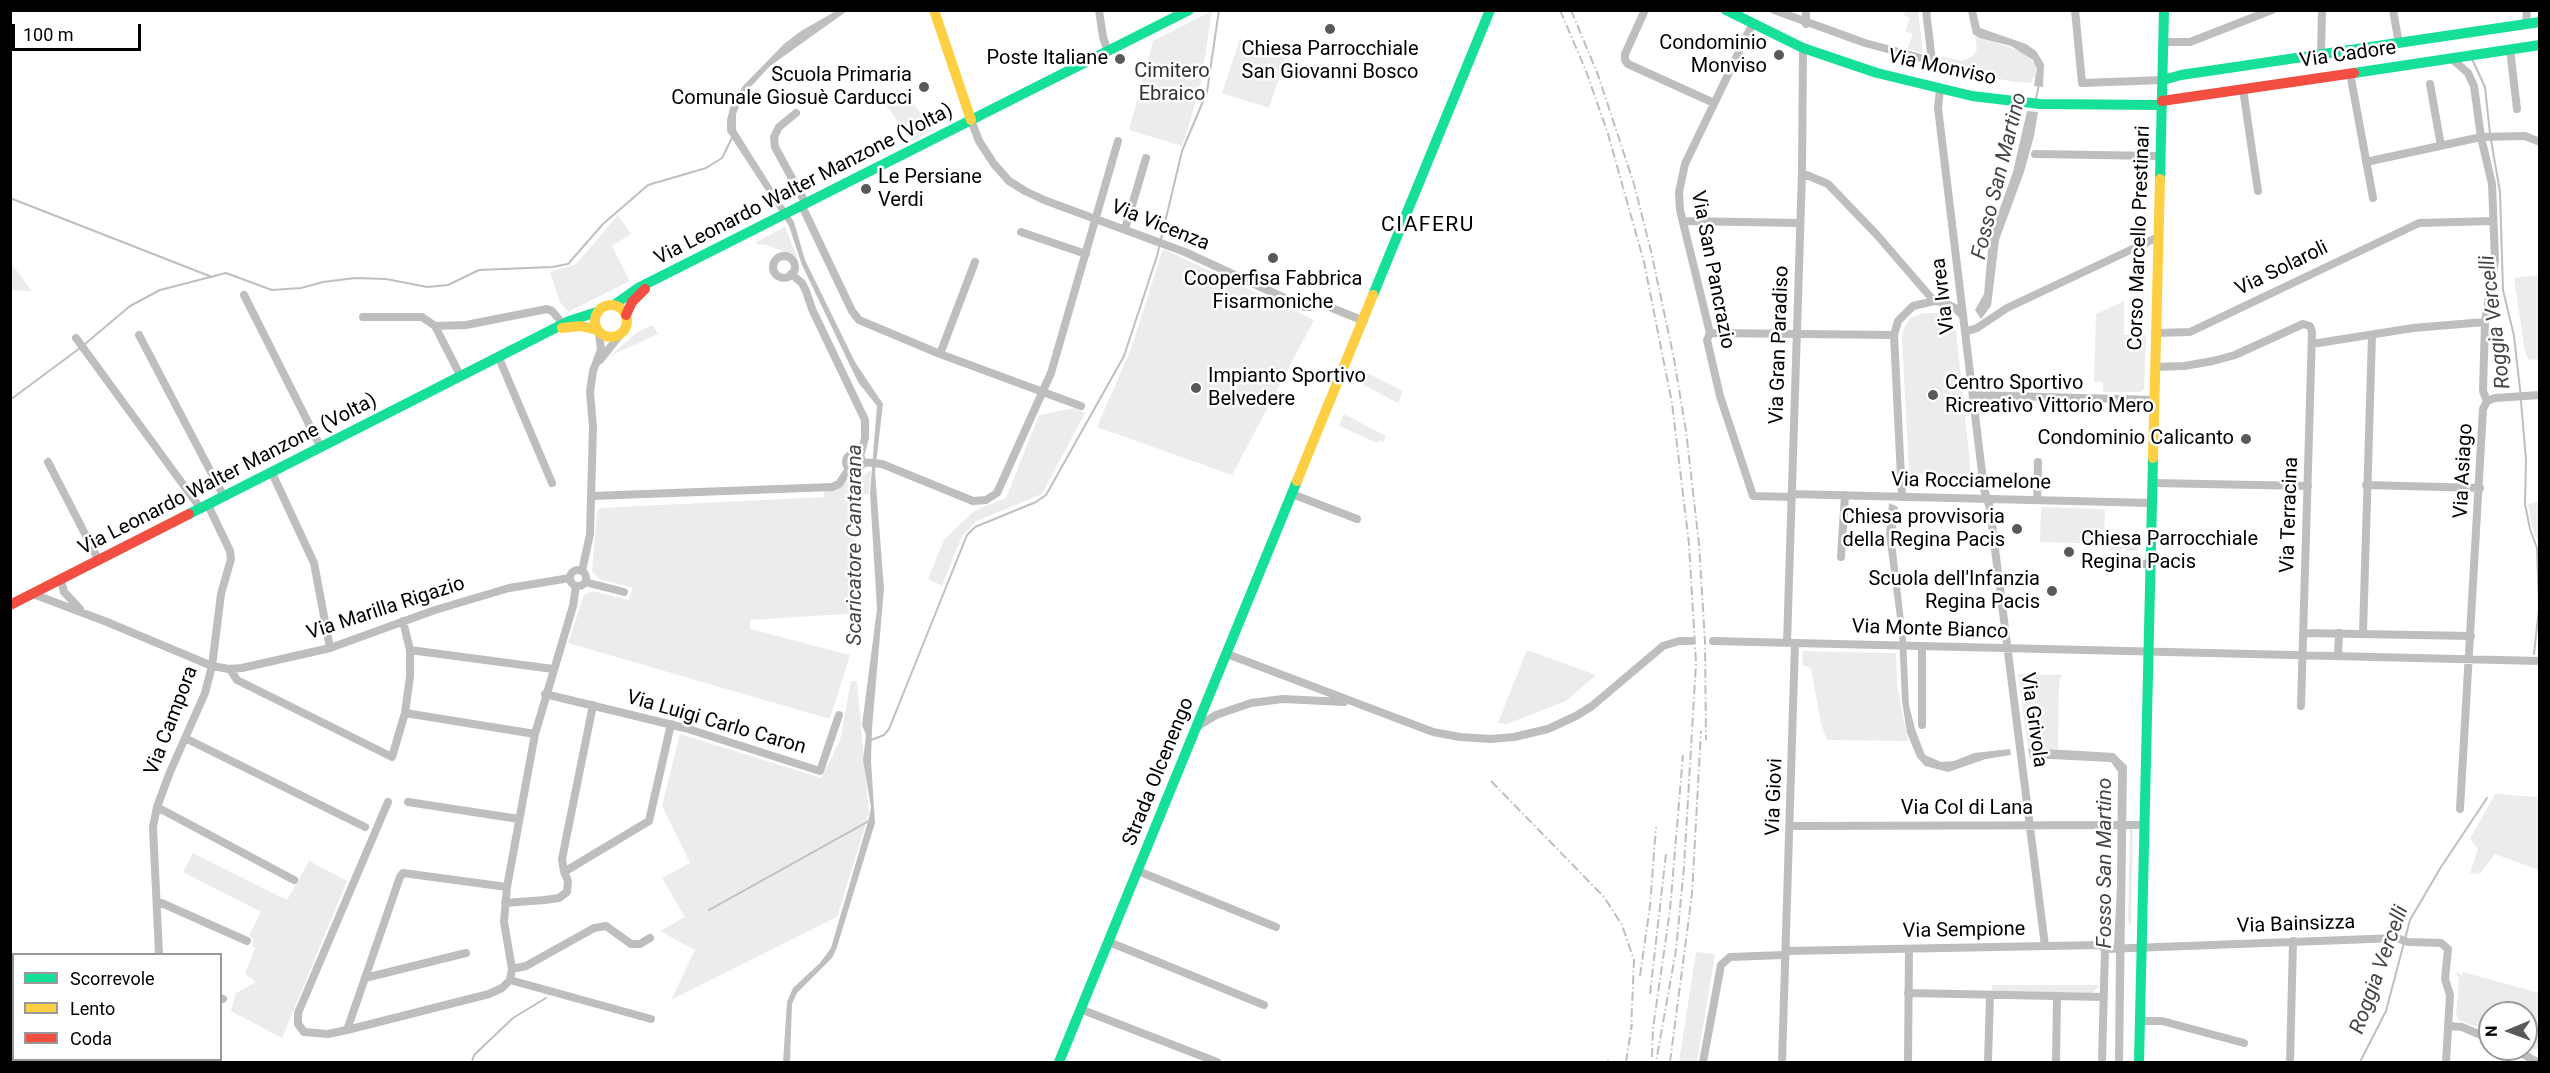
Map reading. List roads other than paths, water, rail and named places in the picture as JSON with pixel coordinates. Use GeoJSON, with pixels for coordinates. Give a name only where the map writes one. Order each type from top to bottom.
{"type":"FeatureCollection","features":[{"type":"Feature","properties":{"kind":"main road"},"geometry":{"type":"LineString","coordinates":[[934,10],[971,120]]}},
{"type":"Feature","properties":{"kind":"main road","name":"Via Leonardo Walter Manzone (Volta)"},"geometry":{"type":"LineString","coordinates":[[614,305],[638,288],[1189,10]]}},
{"type":"Feature","properties":{"kind":"main road","name":"Strada Olcenengo"},"geometry":{"type":"LineString","coordinates":[[1059,1062],[1490,10]]}},
{"type":"Feature","properties":{"kind":"main road","name":"Via Monviso"},"geometry":{"type":"LineString","coordinates":[[1726,10],[1752,25],[1803,48],[1877,73],[1940,89],[2035,104],[2162,103]]}},
{"type":"Feature","properties":{"kind":"main road","name":"Corso Marcello Prestinari"},"geometry":{"type":"LineString","coordinates":[[2139,1062],[2164,10]]}},
{"type":"Feature","properties":{"kind":"main road"},"geometry":{"type":"LineString","coordinates":[[2163,80],[2181,75],[2540,22]]}},
{"type":"Feature","properties":{"kind":"main road","name":"Via Cadore"},"geometry":{"type":"LineString","coordinates":[[2162,103],[2540,45]]}},
{"type":"Feature","properties":{"kind":"main road","name":"Via Leonardo Walter Manzone (Volta)"},"geometry":{"type":"LineString","coordinates":[[626,315],[635,298],[653,282]]}},
{"type":"Feature","properties":{"kind":"main road"},"geometry":{"type":"LineString","coordinates":[[562,327],[581,326],[610,338],[620,335],[627,326],[626,315],[622,309],[614,305],[604,306],[597,312],[594,322],[598,332]]}},
{"type":"Feature","properties":{"kind":"main road","name":"Via Leonardo Walter Manzone (Volta)"},"geometry":{"type":"LineString","coordinates":[[10,605],[499,358],[597,312]]}},
{"type":"Feature","properties":{"kind":"street"},"geometry":{"type":"LineString","coordinates":[[1099,10],[1108,52]]}},
{"type":"Feature","properties":{"kind":"street"},"geometry":{"type":"LineString","coordinates":[[1645,10],[1625,54],[1625,60],[1628,64],[1714,103]]}},
{"type":"Feature","properties":{"kind":"street"},"geometry":{"type":"LineString","coordinates":[[1774,10],[1806,24],[1865,44],[1932,61],[1926,10]]}},
{"type":"Feature","properties":{"kind":"street"},"geometry":{"type":"LineString","coordinates":[[1806,10],[1806,24]]}},
{"type":"Feature","properties":{"kind":"street"},"geometry":{"type":"LineString","coordinates":[[2075,10],[2082,83],[2163,80]]}},
{"type":"Feature","properties":{"kind":"street"},"geometry":{"type":"LineString","coordinates":[[2163,42],[2190,42],[2272,10]]}},
{"type":"Feature","properties":{"kind":"street"},"geometry":{"type":"LineString","coordinates":[[2321,56],[2322,10]]}},
{"type":"Feature","properties":{"kind":"street"},"geometry":{"type":"LineString","coordinates":[[2393,10],[2399,44]]}},
{"type":"Feature","properties":{"kind":"street"},"geometry":{"type":"LineString","coordinates":[[2526,24],[2527,10]]}},
{"type":"Feature","properties":{"kind":"street","name":"Via San Pancrazio"},"geometry":{"type":"LineString","coordinates":[[1752,25],[1681,175],[1679,192],[1683,221],[1710,333],[1707,340],[1720,396],[1753,496]]}},
{"type":"Feature","properties":{"kind":"street","name":"Via Gran Paradiso"},"geometry":{"type":"LineString","coordinates":[[1791,643],[1791,495],[1802,173],[1803,48]]}},
{"type":"Feature","properties":{"kind":"street"},"geometry":{"type":"LineString","coordinates":[[2510,49],[2517,109]]}},
{"type":"Feature","properties":{"kind":"street","name":"Via Asiago"},"geometry":{"type":"LineString","coordinates":[[2451,58],[2468,73],[2474,86],[2488,137],[2495,260],[2485,322],[2483,391],[2487,401],[2483,409],[2460,809]]}},
{"type":"Feature","properties":{"kind":"street"},"geometry":{"type":"LineString","coordinates":[[2350,73],[2373,198]]}},
{"type":"Feature","properties":{"kind":"street"},"geometry":{"type":"LineString","coordinates":[[2430,84],[2441,146]]}},
{"type":"Feature","properties":{"kind":"street","name":"Via Ivrea"},"geometry":{"type":"LineString","coordinates":[[1940,89],[1938,108],[1987,500]]}},
{"type":"Feature","properties":{"kind":"street"},"geometry":{"type":"LineString","coordinates":[[2243,89],[2258,191]]}},
{"type":"Feature","properties":{"kind":"street"},"geometry":{"type":"LineString","coordinates":[[796,113],[779,127],[774,138],[775,147],[852,311],[859,320],[940,354],[1081,406]]}},
{"type":"Feature","properties":{"kind":"street","name":"Via Vicenza"},"geometry":{"type":"LineString","coordinates":[[971,120],[979,141],[1009,181],[1044,200],[1185,252],[1304,307],[1311,307],[1317,302],[1364,321]]}},
{"type":"Feature","properties":{"kind":"street"},"geometry":{"type":"LineString","coordinates":[[2366,162],[2488,137],[2525,136],[2540,142]]}},
{"type":"Feature","properties":{"kind":"street"},"geometry":{"type":"LineString","coordinates":[[791,274],[802,283],[865,420],[865,438],[861,459],[856,470],[849,468],[846,463],[848,456],[854,454],[861,459],[871,463],[882,464],[967,499],[980,501],[991,498],[1000,488],[1051,373],[1118,141]]}},
{"type":"Feature","properties":{"kind":"street"},"geometry":{"type":"LineString","coordinates":[[2035,154],[2160,156]]}},
{"type":"Feature","properties":{"kind":"street"},"geometry":{"type":"LineString","coordinates":[[1125,229],[1146,158]]}},
{"type":"Feature","properties":{"kind":"street"},"geometry":{"type":"LineString","coordinates":[[1802,173],[1828,184],[1877,235],[1934,301]]}},
{"type":"Feature","properties":{"kind":"street"},"geometry":{"type":"LineString","coordinates":[[1683,221],[1800,223]]}},
{"type":"Feature","properties":{"kind":"street","name":"Via Solaroli"},"geometry":{"type":"LineString","coordinates":[[2156,333],[2190,332],[2419,223],[2493,221]]}},
{"type":"Feature","properties":{"kind":"street"},"geometry":{"type":"LineString","coordinates":[[1021,232],[1086,254]]}},
{"type":"Feature","properties":{"kind":"street"},"geometry":{"type":"LineString","coordinates":[[1965,332],[1977,328],[2007,308],[2158,237]]}},
{"type":"Feature","properties":{"kind":"street"},"geometry":{"type":"LineString","coordinates":[[940,354],[975,262]]}},
{"type":"Feature","properties":{"kind":"street"},"geometry":{"type":"LineString","coordinates":[[244,295],[321,448]]}},
{"type":"Feature","properties":{"kind":"street"},"geometry":{"type":"LineString","coordinates":[[1902,497],[1894,335],[1898,321],[1913,306],[1934,301],[1955,308],[1964,316]]}},
{"type":"Feature","properties":{"kind":"street"},"geometry":{"type":"LineString","coordinates":[[435,326],[477,323],[547,309],[562,327]]}},
{"type":"Feature","properties":{"kind":"street"},"geometry":{"type":"LineString","coordinates":[[363,317],[422,317],[435,326],[461,377]]}},
{"type":"Feature","properties":{"kind":"street"},"geometry":{"type":"LineString","coordinates":[[2312,344],[2452,324],[2485,322]]}},
{"type":"Feature","properties":{"kind":"street","name":"Via Terracina"},"geometry":{"type":"LineString","coordinates":[[2155,367],[2184,366],[2213,361],[2235,355],[2303,324],[2310,326],[2312,344],[2301,706]]}},
{"type":"Feature","properties":{"kind":"street"},"geometry":{"type":"LineString","coordinates":[[585,582],[586,577],[582,571],[590,534],[592,496],[593,427],[590,392],[591,380],[601,350],[598,332]]}},
{"type":"Feature","properties":{"kind":"street"},"geometry":{"type":"LineString","coordinates":[[1710,333],[1797,332],[1894,335]]}},
{"type":"Feature","properties":{"kind":"street"},"geometry":{"type":"LineString","coordinates":[[139,335],[224,497]]}},
{"type":"Feature","properties":{"kind":"street"},"geometry":{"type":"LineString","coordinates":[[597,364],[620,335]]}},
{"type":"Feature","properties":{"kind":"street"},"geometry":{"type":"LineString","coordinates":[[2363,633],[2372,335]]}},
{"type":"Feature","properties":{"kind":"street","name":"Via Campora"},"geometry":{"type":"LineString","coordinates":[[78,340],[204,507],[230,551],[231,559],[221,594],[212,666],[205,693],[157,807],[153,827],[159,953]]}},
{"type":"Feature","properties":{"kind":"street"},"geometry":{"type":"LineString","coordinates":[[499,358],[552,483]]}},
{"type":"Feature","properties":{"kind":"street"},"geometry":{"type":"LineString","coordinates":[[1973,395],[2154,400]]}},
{"type":"Feature","properties":{"kind":"street"},"geometry":{"type":"LineString","coordinates":[[2487,401],[2495,398],[2540,395]]}},
{"type":"Feature","properties":{"kind":"street"},"geometry":{"type":"LineString","coordinates":[[48,462],[99,561]]}},
{"type":"Feature","properties":{"kind":"street"},"geometry":{"type":"LineString","coordinates":[[2037,500],[2038,462]]}},
{"type":"Feature","properties":{"kind":"street"},"geometry":{"type":"LineString","coordinates":[[592,496],[832,487],[838,484],[849,468]]}},
{"type":"Feature","properties":{"kind":"street"},"geometry":{"type":"LineString","coordinates":[[272,473],[314,563],[330,648]]}},
{"type":"Feature","properties":{"kind":"street"},"geometry":{"type":"LineString","coordinates":[[2152,483],[2308,486]]}},
{"type":"Feature","properties":{"kind":"street"},"geometry":{"type":"LineString","coordinates":[[2366,486],[2480,488]]}},
{"type":"Feature","properties":{"kind":"street"},"geometry":{"type":"LineString","coordinates":[[1292,494],[1357,519]]}},
{"type":"Feature","properties":{"kind":"street"},"geometry":{"type":"LineString","coordinates":[[1841,557],[1845,495]]}},
{"type":"Feature","properties":{"kind":"street","name":"Via Rocciamelone"},"geometry":{"type":"LineString","coordinates":[[1753,496],[1845,495],[2151,503]]}},
{"type":"Feature","properties":{"kind":"street","name":"Via Grivola"},"geometry":{"type":"LineString","coordinates":[[1987,500],[2021,746],[2045,946]]}},
{"type":"Feature","properties":{"kind":"street"},"geometry":{"type":"LineString","coordinates":[[2088,563],[2150,564]]}},
{"type":"Feature","properties":{"kind":"street"},"geometry":{"type":"LineString","coordinates":[[388,802],[298,1013],[298,1024],[304,1032],[328,1034],[347,1030],[489,994],[502,988],[510,980],[512,969],[505,935],[507,887],[535,734],[573,606],[576,586],[570,578],[574,571],[582,571]]}},
{"type":"Feature","properties":{"kind":"street","name":"Via Marilla Rigazio"},"geometry":{"type":"LineString","coordinates":[[33,594],[86,613],[212,666],[230,669],[330,648],[403,621],[509,588],[570,578]]}},
{"type":"Feature","properties":{"kind":"street"},"geometry":{"type":"LineString","coordinates":[[61,580],[64,592],[70,600],[86,613]]}},
{"type":"Feature","properties":{"kind":"street"},"geometry":{"type":"LineString","coordinates":[[576,586],[585,582],[624,592]]}},
{"type":"Feature","properties":{"kind":"street"},"geometry":{"type":"LineString","coordinates":[[230,669],[237,680],[392,757],[405,712],[410,676],[410,650],[403,621]]}},
{"type":"Feature","properties":{"kind":"street"},"geometry":{"type":"LineString","coordinates":[[2303,633],[2471,636]]}},
{"type":"Feature","properties":{"kind":"street"},"geometry":{"type":"LineString","coordinates":[[2338,656],[2339,633]]}},
{"type":"Feature","properties":{"kind":"street"},"geometry":{"type":"LineString","coordinates":[[1227,654],[1433,732],[1472,738],[1514,737],[1548,729],[1592,706],[1663,646],[1679,641],[1691,641]]}},
{"type":"Feature","properties":{"kind":"street","name":"Via Monte Bianco"},"geometry":{"type":"LineString","coordinates":[[1713,641],[2535,661]]}},
{"type":"Feature","properties":{"kind":"street","name":"Via Giovi"},"geometry":{"type":"LineString","coordinates":[[1782,1062],[1790,826],[1791,643]]}},
{"type":"Feature","properties":{"kind":"street"},"geometry":{"type":"LineString","coordinates":[[1922,647],[1922,725]]}},
{"type":"Feature","properties":{"kind":"street"},"geometry":{"type":"LineString","coordinates":[[410,650],[553,669]]}},
{"type":"Feature","properties":{"kind":"street","name":"Via Luigi Carlo Caron"},"geometry":{"type":"LineString","coordinates":[[545,694],[671,724],[820,771],[839,715]]}},
{"type":"Feature","properties":{"kind":"street"},"geometry":{"type":"LineString","coordinates":[[1198,726],[1216,715],[1251,703],[1283,699],[1328,700],[1359,704]]}},
{"type":"Feature","properties":{"kind":"street"},"geometry":{"type":"LineString","coordinates":[[505,903],[559,898],[567,892],[568,880],[562,859],[593,705]]}},
{"type":"Feature","properties":{"kind":"street"},"geometry":{"type":"LineString","coordinates":[[405,712],[535,734]]}},
{"type":"Feature","properties":{"kind":"street"},"geometry":{"type":"LineString","coordinates":[[564,872],[649,821],[671,724]]}},
{"type":"Feature","properties":{"kind":"street"},"geometry":{"type":"LineString","coordinates":[[185,738],[365,827]]}},
{"type":"Feature","properties":{"kind":"street"},"geometry":{"type":"LineString","coordinates":[[408,802],[519,819]]}},
{"type":"Feature","properties":{"kind":"street"},"geometry":{"type":"LineString","coordinates":[[157,807],[294,880]]}},
{"type":"Feature","properties":{"kind":"street","name":"Via Col di Lana"},"geometry":{"type":"LineString","coordinates":[[1790,826],[2144,825]]}},
{"type":"Feature","properties":{"kind":"street"},"geometry":{"type":"LineString","coordinates":[[1138,871],[1276,927]]}},
{"type":"Feature","properties":{"kind":"street"},"geometry":{"type":"LineString","coordinates":[[347,1030],[403,873],[507,887]]}},
{"type":"Feature","properties":{"kind":"street"},"geometry":{"type":"LineString","coordinates":[[157,901],[247,941]]}},
{"type":"Feature","properties":{"kind":"street"},"geometry":{"type":"LineString","coordinates":[[512,969],[526,966],[594,928],[606,926],[631,944],[640,944],[650,938]]}},
{"type":"Feature","properties":{"kind":"street","name":"Via Bainsizza"},"geometry":{"type":"LineString","coordinates":[[2142,946],[2397,938],[2408,942],[2440,943],[2448,949],[2445,979],[2450,995],[2449,1026]]}},
{"type":"Feature","properties":{"kind":"street"},"geometry":{"type":"LineString","coordinates":[[2290,1062],[2293,941]]}},
{"type":"Feature","properties":{"kind":"street"},"geometry":{"type":"LineString","coordinates":[[1109,942],[1264,1005]]}},
{"type":"Feature","properties":{"kind":"street","name":"Via Sempione"},"geometry":{"type":"LineString","coordinates":[[1703,1062],[1716,980],[1721,965],[1730,957],[1909,949],[2142,946]]}},
{"type":"Feature","properties":{"kind":"street"},"geometry":{"type":"LineString","coordinates":[[2102,1062],[2104,997],[2109,948]]}},
{"type":"Feature","properties":{"kind":"street"},"geometry":{"type":"LineString","coordinates":[[1908,1062],[1909,949]]}},
{"type":"Feature","properties":{"kind":"street"},"geometry":{"type":"LineString","coordinates":[[365,978],[466,953]]}},
{"type":"Feature","properties":{"kind":"street"},"geometry":{"type":"LineString","coordinates":[[510,980],[651,1019]]}},
{"type":"Feature","properties":{"kind":"street"},"geometry":{"type":"LineString","coordinates":[[1908,993],[2104,997]]}},
{"type":"Feature","properties":{"kind":"street"},"geometry":{"type":"LineString","coordinates":[[1988,1062],[1990,996]]}},
{"type":"Feature","properties":{"kind":"street"},"geometry":{"type":"LineString","coordinates":[[2056,1062],[2057,997]]}},
{"type":"Feature","properties":{"kind":"street"},"geometry":{"type":"LineString","coordinates":[[1080,1009],[1217,1062]]}},
{"type":"Feature","properties":{"kind":"street"},"geometry":{"type":"LineString","coordinates":[[2140,1021],[2162,1021],[2244,1043]]}},
{"type":"Feature","properties":{"kind":"street"},"geometry":{"type":"LineString","coordinates":[[2446,1062],[2449,1026],[2462,1027],[2478,1034]]}},
{"type":"Feature","properties":{"kind":"waterway"},"geometry":{"type":"LineString","coordinates":[[871,740],[884,735],[889,729],[967,535],[975,527],[1036,502],[1046,495],[1124,356],[1157,256],[1182,151],[1207,92],[1219,10]]}},
{"type":"Feature","properties":{"kind":"waterway","name":"Roggia Vercelli"},"geometry":{"type":"LineString","coordinates":[[2472,59],[2485,87],[2490,134]]}},
{"type":"Feature","properties":{"kind":"waterway","name":"Fosso San Martino"},"geometry":{"type":"LineString","coordinates":[[2036,99],[2039,84]]}},
{"type":"Feature","properties":{"kind":"waterway"},"geometry":{"type":"LineString","coordinates":[[85,344],[130,306],[160,290],[226,273],[272,290],[301,288],[323,282],[355,278],[386,279],[427,287],[448,285],[479,270],[552,267],[568,264],[603,224],[648,185],[706,168],[722,158],[733,136]]}},
{"type":"Feature","properties":{"kind":"waterway","name":"Roggia Vercelli"},"geometry":{"type":"LineString","coordinates":[[2491,140],[2500,192],[2503,290],[2514,336],[2520,389],[2526,460],[2525,504],[2537,548],[2539,608],[2534,654]]}},
{"type":"Feature","properties":{"kind":"waterway"},"geometry":{"type":"LineString","coordinates":[[10,198],[212,277]]}},
{"type":"Feature","properties":{"kind":"waterway"},"geometry":{"type":"LineString","coordinates":[[10,400],[80,348]]}},
{"type":"Feature","properties":{"kind":"waterway","name":"Roggia Vercelli"},"geometry":{"type":"LineString","coordinates":[[2360,1062],[2386,1011],[2410,920],[2441,867],[2487,798]]}},
{"type":"Feature","properties":{"kind":"waterway"},"geometry":{"type":"LineString","coordinates":[[709,910],[869,821]]}},
{"type":"Feature","properties":{"kind":"waterway"},"geometry":{"type":"LineString","coordinates":[[472,1062],[474,1055],[513,1018],[546,998]]}},
{"type":"Feature","properties":{"kind":"railway"},"geometry":{"type":"LineString","coordinates":[[1560,10],[1586,71],[1608,134],[1644,262],[1672,403],[1689,544],[1696,663],[1684,867],[1676,950],[1656,1062]]}},
{"type":"Feature","properties":{"kind":"railway"},"geometry":{"type":"LineString","coordinates":[[1571,10],[1598,75],[1634,184],[1674,359],[1686,431],[1699,544],[1705,641],[1706,740]]}},
{"type":"Feature","properties":{"kind":"railway"},"geometry":{"type":"LineString","coordinates":[[1670,1062],[1692,894],[1701,731]]}},
{"type":"Feature","properties":{"kind":"railway"},"geometry":{"type":"LineString","coordinates":[[1652,1057],[1653,1028],[1670,910],[1683,755]]}},
{"type":"Feature","properties":{"kind":"railway"},"geometry":{"type":"LineString","coordinates":[[1491,781],[1604,897],[1622,925],[1634,960],[1631,1030]]}},
{"type":"Feature","properties":{"kind":"railway"},"geometry":{"type":"LineString","coordinates":[[1640,976],[1650,906],[1656,827]]}},
{"type":"Feature","properties":{"kind":"railway"},"geometry":{"type":"LineString","coordinates":[[1650,994],[1666,854]]}},
{"type":"Feature","properties":{"kind":"railway"},"geometry":{"type":"LineString","coordinates":[[1626,1062],[1632,1024]]}},
{"type":"Feature","properties":{"kind":"place","name":"Chiesa Parrocchiale San Giovanni Bosco"},"geometry":{"type":"Point","coordinates":[1330,29]}},
{"type":"Feature","properties":{"kind":"place","name":"Condominio Monviso"},"geometry":{"type":"Point","coordinates":[1779,55]}},
{"type":"Feature","properties":{"kind":"place","name":"Poste Italiane"},"geometry":{"type":"Point","coordinates":[1120,59]}},
{"type":"Feature","properties":{"kind":"place","name":"Scuola Primaria Comunale Giosuè Carducci"},"geometry":{"type":"Point","coordinates":[924,87]}},
{"type":"Feature","properties":{"kind":"place","name":"Le Persiane Verdi"},"geometry":{"type":"Point","coordinates":[866,189]}},
{"type":"Feature","properties":{"kind":"place","name":"Cooperfisa Fabbrica Fisarmoniche"},"geometry":{"type":"Point","coordinates":[1273,258]}},
{"type":"Feature","properties":{"kind":"place","name":"Impianto Sportivo Belvedere"},"geometry":{"type":"Point","coordinates":[1196,388]}},
{"type":"Feature","properties":{"kind":"place","name":"Centro Sportivo Ricreativo Vittorio Mero"},"geometry":{"type":"Point","coordinates":[1933,395]}},
{"type":"Feature","properties":{"kind":"place","name":"Condominio Calicanto"},"geometry":{"type":"Point","coordinates":[2246,439]}},
{"type":"Feature","properties":{"kind":"place","name":"Chiesa provvisoria della Regina Pacis"},"geometry":{"type":"Point","coordinates":[2017,529]}},
{"type":"Feature","properties":{"kind":"place","name":"Chiesa Parrocchiale Regina Pacis"},"geometry":{"type":"Point","coordinates":[2069,552]}},
{"type":"Feature","properties":{"kind":"place","name":"Scuola dell'Infanzia Regina Pacis"},"geometry":{"type":"Point","coordinates":[2052,591]}},
{"type":"Feature","properties":{"kind":"district","name":"CIAFERU"},"geometry":{"type":"Point","coordinates":[1428,226]}},
{"type":"Feature","properties":{"kind":"park label","name":"Cimitero Ebraico"},"geometry":{"type":"Point","coordinates":[1172,84]}},
{"type":"Feature","properties":{"kind":"water label","name":"Scaricatore Cantarana"},"geometry":{"type":"Point","coordinates":[856,545]}}]}
